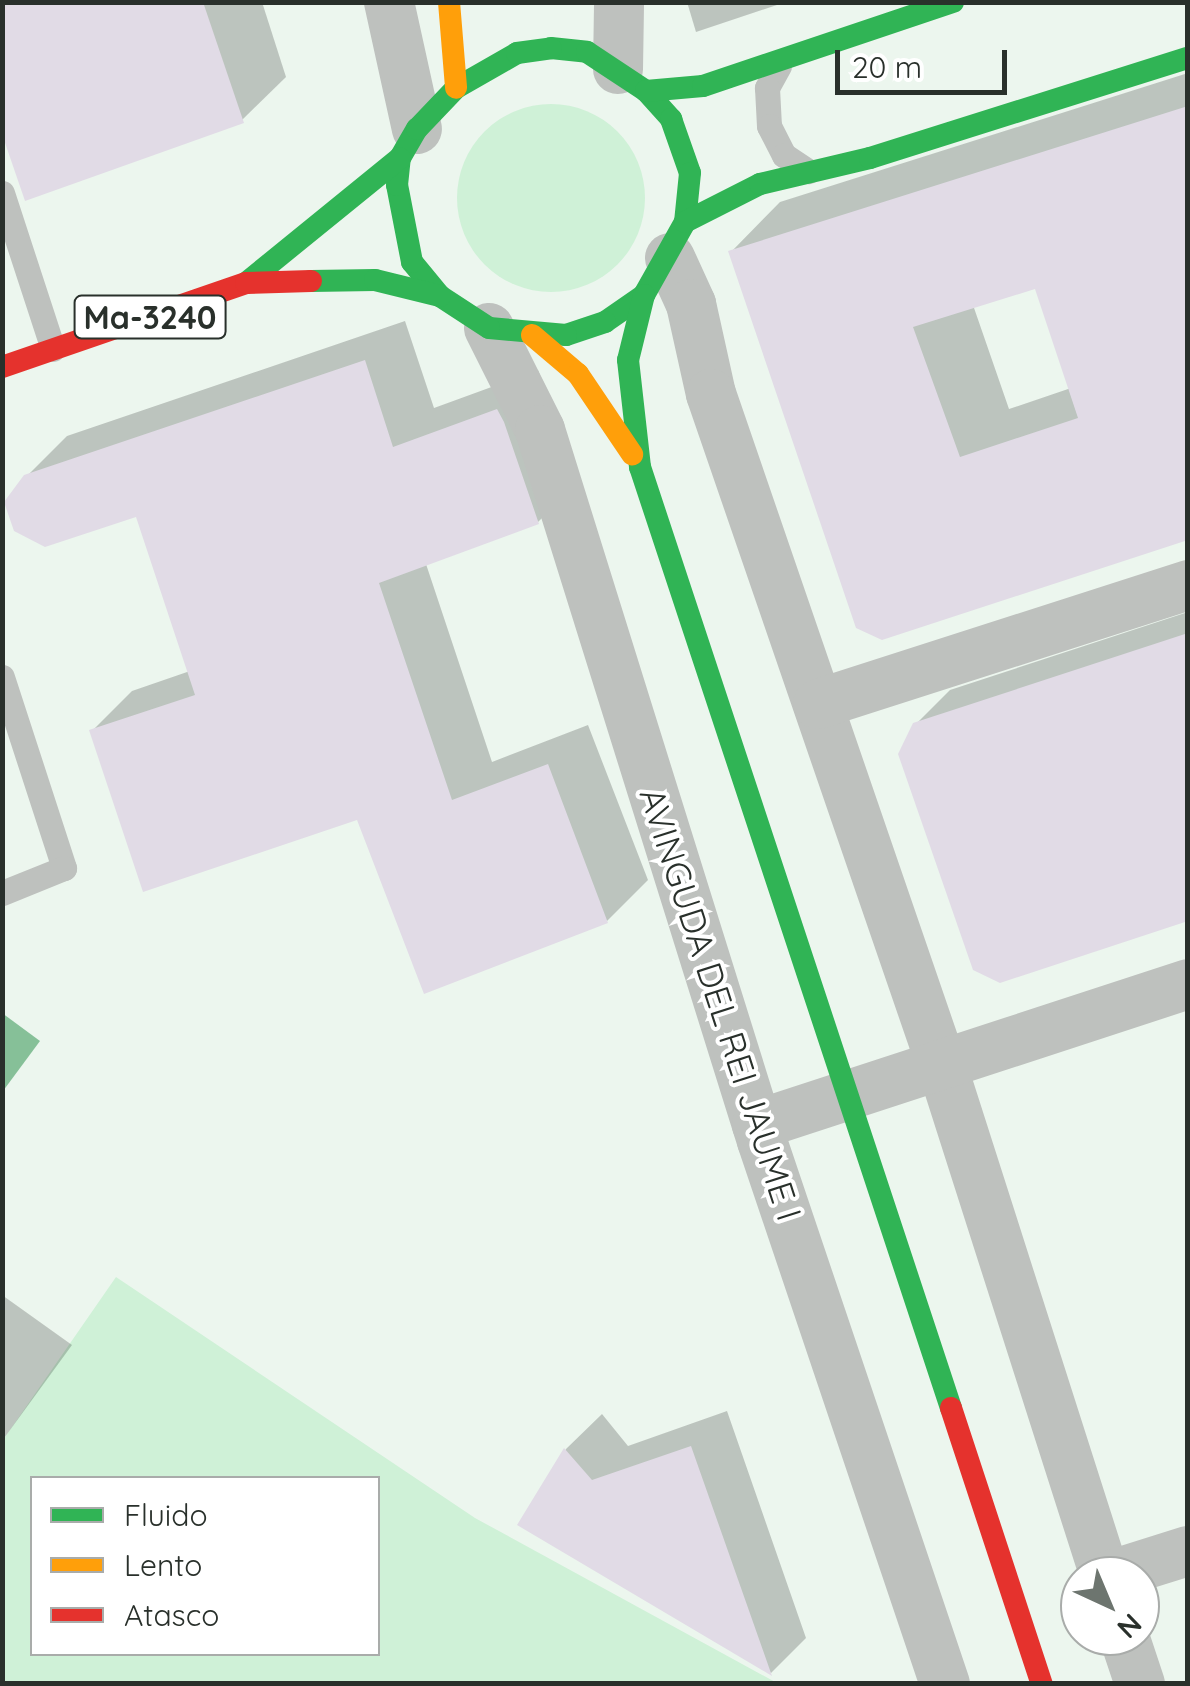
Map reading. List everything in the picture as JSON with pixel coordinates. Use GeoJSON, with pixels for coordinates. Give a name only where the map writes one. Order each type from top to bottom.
{"type":"FeatureCollection","features":[{"type":"Feature","properties":{"kind":"main road"},"geometry":{"type":"LineString","coordinates":[[450,2],[456,88]]}},
{"type":"Feature","properties":{"kind":"main road"},"geometry":{"type":"LineString","coordinates":[[617,71],[703,86],[953,2]]}},
{"type":"Feature","properties":{"kind":"main road"},"geometry":{"type":"LineString","coordinates":[[566,27],[617,71],[685,144],[666,258],[628,360],[640,467],[852,1096],[1042,1684]]}},
{"type":"Feature","properties":{"kind":"main road","name":"Ma-3240"},"geometry":{"type":"LineString","coordinates":[[246,283],[408,144],[456,88],[518,53],[617,71]]}},
{"type":"Feature","properties":{"kind":"main road"},"geometry":{"type":"LineString","coordinates":[[511,331],[566,336],[604,322],[666,258],[760,184],[812,173],[1188,58]]}},
{"type":"Feature","properties":{"kind":"main road","name":"Ma-3240"},"geometry":{"type":"LineString","coordinates":[[408,144],[400,223],[412,262],[440,296]]}},
{"type":"Feature","properties":{"kind":"main road","name":"Ma-3240"},"geometry":{"type":"LineString","coordinates":[[2,367],[246,283],[375,280],[440,296],[511,331]]}},
{"type":"Feature","properties":{"kind":"main road"},"geometry":{"type":"LineString","coordinates":[[511,331],[578,374],[640,467]]}},
{"type":"Feature","properties":{"kind":"street"},"geometry":{"type":"LineString","coordinates":[[389,2],[408,144]]}},
{"type":"Feature","properties":{"kind":"street"},"geometry":{"type":"LineString","coordinates":[[617,71],[619,2]]}},
{"type":"Feature","properties":{"kind":"street"},"geometry":{"type":"LineString","coordinates":[[666,258],[691,304],[711,394],[943,1069],[1100,1556]]}},
{"type":"Feature","properties":{"kind":"street","name":"AVINGUDA DEL REI JAUME I"},"geometry":{"type":"LineString","coordinates":[[511,331],[758,1125],[944,1684]]}},
{"type":"Feature","properties":{"kind":"street"},"geometry":{"type":"LineString","coordinates":[[818,704],[1188,585]]}},
{"type":"Feature","properties":{"kind":"street"},"geometry":{"type":"LineString","coordinates":[[758,1125],[943,1069],[1188,984]]}},
{"type":"Feature","properties":{"kind":"street"},"geometry":{"type":"LineString","coordinates":[[1160,1560],[1188,1551]]}},
{"type":"Feature","properties":{"kind":"street"},"geometry":{"type":"LineString","coordinates":[[1131,1656],[1140,1684]]}},
{"type":"Feature","properties":{"kind":"lane"},"geometry":{"type":"LineString","coordinates":[[782,62],[767,88],[769,126],[784,155],[812,173]]}},
{"type":"Feature","properties":{"kind":"lane"},"geometry":{"type":"LineString","coordinates":[[2,192],[12,259],[54,349]]}},
{"type":"Feature","properties":{"kind":"lane"},"geometry":{"type":"LineString","coordinates":[[2,677],[64,868],[2,892]]}},
{"type":"Feature","properties":{"kind":"shaded area"},"geometry":{"type":"Polygon","coordinates":[[[551,104],[587,111],[617,132],[638,162],[645,198],[638,234],[617,264],[587,285],[551,292],[515,285],[485,264],[464,234],[457,198],[464,162],[485,132],[515,111],[551,104]]]}},
{"type":"Feature","properties":{"kind":"shaded area"},"geometry":{"type":"Polygon","coordinates":[[[2,1013],[40,1041],[3,1091],[2,1091],[2,1013]]]}},
{"type":"Feature","properties":{"kind":"shaded area"},"geometry":{"type":"Polygon","coordinates":[[[116,1277],[475,1518],[777,1683],[3,1683],[3,1440],[116,1277]]]}},
{"type":"Feature","properties":{"kind":"building"},"geometry":{"type":"Polygon","coordinates":[[[2,2],[203,2],[244,123],[25,201],[2,134],[2,2]]]}},
{"type":"Feature","properties":{"kind":"building"},"geometry":{"type":"Polygon","coordinates":[[[1188,106],[1188,540],[882,640],[856,628],[728,251],[1188,106]],[[1035,289],[913,327],[960,457],[1078,418],[1035,289]]]}},
{"type":"Feature","properties":{"kind":"building"},"geometry":{"type":"Polygon","coordinates":[[[365,360],[393,447],[497,409],[504,422],[539,524],[379,583],[452,800],[548,764],[608,923],[424,994],[357,820],[143,892],[89,730],[195,695],[136,517],[45,547],[14,531],[4,502],[24,475],[365,360]]]}},
{"type":"Feature","properties":{"kind":"building"},"geometry":{"type":"Polygon","coordinates":[[[1188,633],[1188,921],[1000,983],[973,970],[898,754],[913,723],[1188,633]]]}},
{"type":"Feature","properties":{"kind":"building"},"geometry":{"type":"Polygon","coordinates":[[[691,1446],[772,1676],[517,1525],[564,1448],[592,1480],[691,1446]]]}},
{"type":"Feature","properties":{"kind":"traffic: fast"},"geometry":{"type":"LineString","coordinates":[[646,91],[703,86],[953,2]]}},
{"type":"Feature","properties":{"kind":"traffic: fast"},"geometry":{"type":"LineString","coordinates":[[551,48],[587,52],[646,91],[671,119],[690,173],[685,222],[644,295],[605,322],[566,335],[489,328],[440,296],[412,262],[397,185],[400,158],[417,129],[456,88],[517,53],[551,48]]}},
{"type":"Feature","properties":{"kind":"traffic: fast"},"geometry":{"type":"LineString","coordinates":[[685,222],[760,184],[870,158],[1188,58]]}},
{"type":"Feature","properties":{"kind":"traffic: fast"},"geometry":{"type":"LineString","coordinates":[[246,283],[400,158]]}},
{"type":"Feature","properties":{"kind":"traffic: fast"},"geometry":{"type":"LineString","coordinates":[[311,281],[375,280],[440,296]]}},
{"type":"Feature","properties":{"kind":"traffic: fast"},"geometry":{"type":"LineString","coordinates":[[644,295],[628,360],[640,467],[951,1408]]}},
{"type":"Feature","properties":{"kind":"traffic: slow"},"geometry":{"type":"LineString","coordinates":[[449,2],[456,88]]}},
{"type":"Feature","properties":{"kind":"traffic: slow"},"geometry":{"type":"LineString","coordinates":[[532,335],[578,374],[632,454]]}},
{"type":"Feature","properties":{"kind":"traffic: jam"},"geometry":{"type":"LineString","coordinates":[[2,367],[246,283],[311,281]]}},
{"type":"Feature","properties":{"kind":"traffic: jam"},"geometry":{"type":"LineString","coordinates":[[951,1408],[1042,1684]]}}]}
